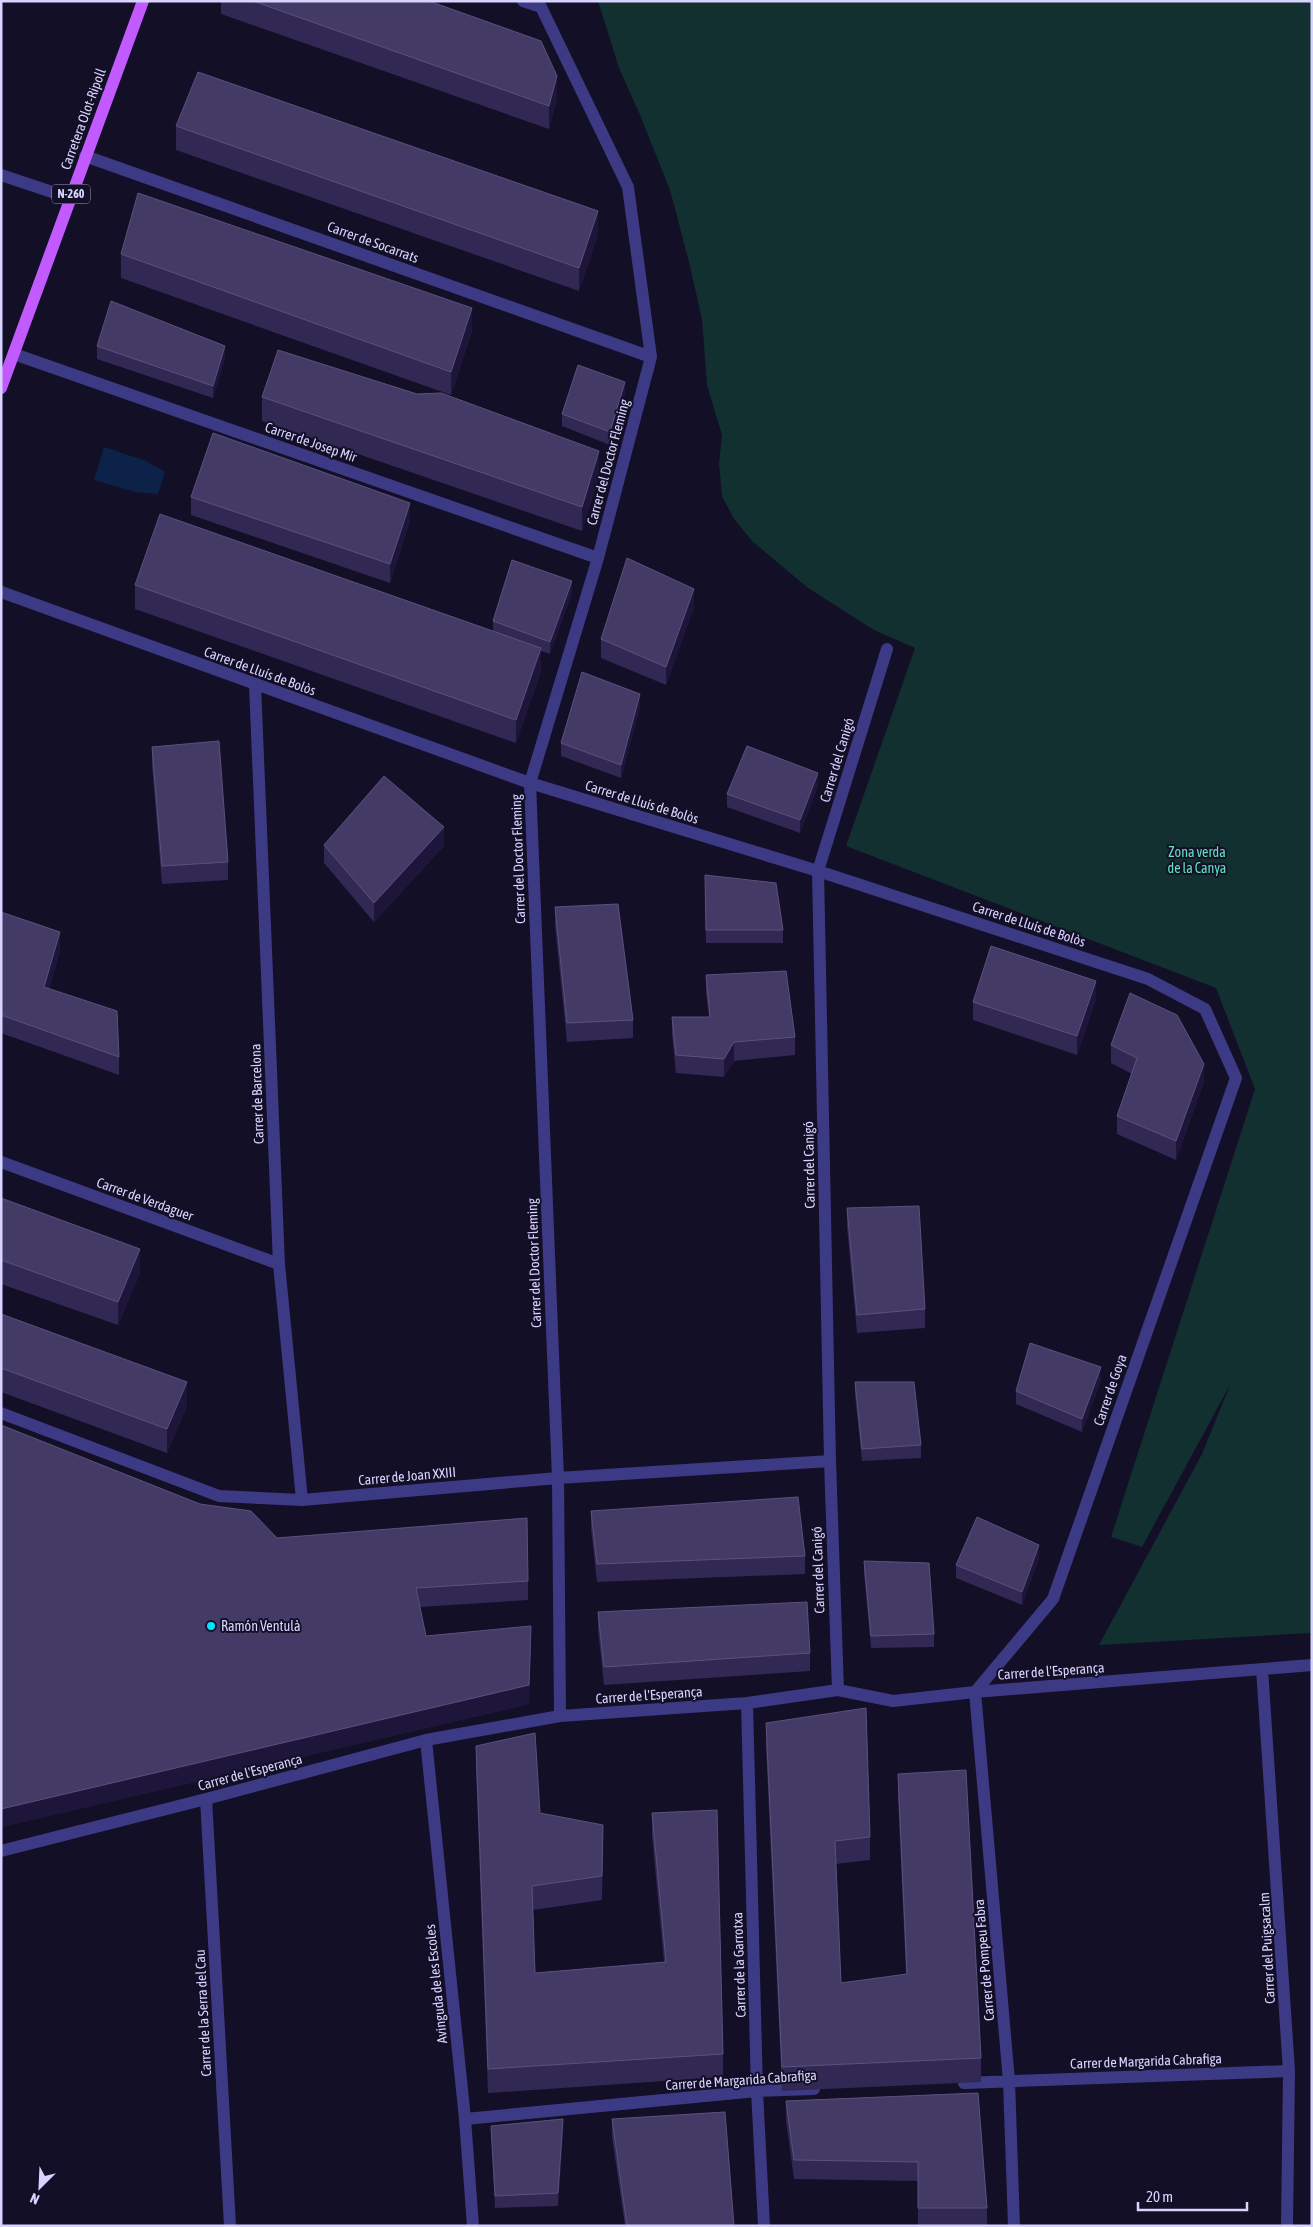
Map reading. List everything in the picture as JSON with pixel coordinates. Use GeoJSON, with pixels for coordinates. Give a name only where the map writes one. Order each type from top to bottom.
{"type":"FeatureCollection","features":[{"type":"Feature","properties":{"kind":"main road","name":"Carretera Olot-Ripoll"},"geometry":{"type":"LineString","coordinates":[[1,388],[143,1]]}},
{"type":"Feature","properties":{"kind":"street","name":"Carrer del Doctor Fleming"},"geometry":{"type":"LineString","coordinates":[[523,1],[541,7],[628,188],[651,357],[598,558],[530,784],[558,1478],[560,1716]]}},
{"type":"Feature","properties":{"kind":"street","name":"Carrer de Socarrats"},"geometry":{"type":"LineString","coordinates":[[85,156],[651,357]]}},
{"type":"Feature","properties":{"kind":"street"},"geometry":{"type":"LineString","coordinates":[[1,175],[70,198]]}},
{"type":"Feature","properties":{"kind":"street","name":"Carrer de Josep Mir"},"geometry":{"type":"LineString","coordinates":[[14,354],[598,558]]}},
{"type":"Feature","properties":{"kind":"street","name":"Carrer de Lluís de Bolòs"},"geometry":{"type":"LineString","coordinates":[[1,592],[530,784],[818,871],[1148,979],[1204,1009],[1236,1078]]}},
{"type":"Feature","properties":{"kind":"street","name":"Carrer del Canigó"},"geometry":{"type":"LineString","coordinates":[[838,1690],[830,1461],[818,871],[887,649]]}},
{"type":"Feature","properties":{"kind":"street","name":"Carrer de Barcelona"},"geometry":{"type":"LineString","coordinates":[[255,685],[279,1264],[302,1500]]}},
{"type":"Feature","properties":{"kind":"street","name":"Carrer de Goya"},"geometry":{"type":"LineString","coordinates":[[975,1692],[1053,1599],[1236,1078]]}},
{"type":"Feature","properties":{"kind":"street","name":"Carrer de Verdaguer"},"geometry":{"type":"LineString","coordinates":[[1,1162],[279,1264]]}},
{"type":"Feature","properties":{"kind":"street","name":"Carrer de Joan XXIII"},"geometry":{"type":"LineString","coordinates":[[1,1413],[219,1496],[302,1500],[558,1478],[830,1461]]}},
{"type":"Feature","properties":{"kind":"street","name":"Carrer de l'Esperança"},"geometry":{"type":"LineString","coordinates":[[1,1851],[426,1740],[560,1716],[747,1703],[838,1690],[893,1700],[1312,1666]]}},
{"type":"Feature","properties":{"kind":"street","name":"Carrer del Puigsacalm"},"geometry":{"type":"LineString","coordinates":[[1262,1669],[1289,2071],[1286,2226]]}},
{"type":"Feature","properties":{"kind":"street","name":"Carrer de Pompeu Fabra"},"geometry":{"type":"LineString","coordinates":[[975,1692],[1009,2081],[1014,2226]]}},
{"type":"Feature","properties":{"kind":"street","name":"Carrer de la Garrotxa"},"geometry":{"type":"LineString","coordinates":[[747,1703],[757,2091],[764,2226]]}},
{"type":"Feature","properties":{"kind":"street","name":"Avinguda de les Escoles"},"geometry":{"type":"LineString","coordinates":[[426,1740],[465,2119],[472,2226]]}},
{"type":"Feature","properties":{"kind":"street","name":"Carrer de la Serra del Cau"},"geometry":{"type":"LineString","coordinates":[[206,1799],[230,2226]]}},
{"type":"Feature","properties":{"kind":"street","name":"Carrer de Margarida Cabrafiga"},"geometry":{"type":"LineString","coordinates":[[951,2083],[1289,2071]]}},
{"type":"Feature","properties":{"kind":"street","name":"Carrer de Margarida Cabrafiga"},"geometry":{"type":"LineString","coordinates":[[465,2119],[757,2091],[822,2089]]}},
{"type":"Feature","properties":{"kind":"green space","name":"Zona verda de la Canya"},"geometry":{"type":"Polygon","coordinates":[[[598,1],[1312,1],[1312,1633],[1099,1645],[1202,1454],[1230,1385],[1142,1547],[1111,1537],[1255,1089],[1216,988],[846,846],[915,648],[874,630],[808,588],[753,542],[734,519],[722,496],[719,463],[722,435],[707,385],[702,319],[689,262],[670,190],[619,68],[598,1]]]}},
{"type":"Feature","properties":{"kind":"water"},"geometry":{"type":"Polygon","coordinates":[[[104,447],[146,461],[165,472],[158,494],[135,492],[94,480],[104,447]]]}},
{"type":"Feature","properties":{"kind":"building"},"geometry":{"type":"Polygon","coordinates":[[[253,1],[429,1],[541,41],[557,76],[549,106],[253,1]]]}},
{"type":"Feature","properties":{"kind":"building"},"geometry":{"type":"Polygon","coordinates":[[[198,72],[598,211],[579,268],[176,126],[198,72]]]}},
{"type":"Feature","properties":{"kind":"building"},"geometry":{"type":"Polygon","coordinates":[[[138,193],[472,308],[451,372],[121,254],[138,193]]]}},
{"type":"Feature","properties":{"kind":"building"},"geometry":{"type":"Polygon","coordinates":[[[111,301],[225,346],[213,386],[97,346],[111,301]]]}},
{"type":"Feature","properties":{"kind":"building"},"geometry":{"type":"Polygon","coordinates":[[[278,350],[417,394],[441,393],[599,451],[582,507],[262,397],[278,350]]]}},
{"type":"Feature","properties":{"kind":"building"},"geometry":{"type":"Polygon","coordinates":[[[578,365],[625,382],[610,432],[562,414],[578,365]]]}},
{"type":"Feature","properties":{"kind":"building"},"geometry":{"type":"Polygon","coordinates":[[[213,433],[410,503],[390,564],[191,497],[213,433]]]}},
{"type":"Feature","properties":{"kind":"building"},"geometry":{"type":"Polygon","coordinates":[[[160,514],[541,648],[516,720],[135,585],[160,514]]]}},
{"type":"Feature","properties":{"kind":"building"},"geometry":{"type":"Polygon","coordinates":[[[627,558],[694,589],[666,667],[601,639],[627,558]]]}},
{"type":"Feature","properties":{"kind":"building"},"geometry":{"type":"Polygon","coordinates":[[[512,560],[572,581],[550,642],[493,621],[512,560]]]}},
{"type":"Feature","properties":{"kind":"building"},"geometry":{"type":"Polygon","coordinates":[[[582,672],[640,694],[621,765],[561,743],[582,672]]]}},
{"type":"Feature","properties":{"kind":"building"},"geometry":{"type":"Polygon","coordinates":[[[219,741],[228,862],[162,866],[152,747],[219,741]]]}},
{"type":"Feature","properties":{"kind":"building"},"geometry":{"type":"Polygon","coordinates":[[[747,746],[818,773],[800,820],[727,794],[747,746]]]}},
{"type":"Feature","properties":{"kind":"building"},"geometry":{"type":"Polygon","coordinates":[[[384,776],[444,827],[374,903],[324,845],[384,776]]]}},
{"type":"Feature","properties":{"kind":"building"},"geometry":{"type":"Polygon","coordinates":[[[705,875],[776,883],[783,930],[706,930],[705,875]]]}},
{"type":"Feature","properties":{"kind":"building"},"geometry":{"type":"Polygon","coordinates":[[[618,904],[633,1020],[567,1023],[555,907],[618,904]]]}},
{"type":"Feature","properties":{"kind":"building"},"geometry":{"type":"Polygon","coordinates":[[[1,912],[60,932],[44,987],[117,1011],[119,1057],[1,1015],[1,912]]]}},
{"type":"Feature","properties":{"kind":"building"},"geometry":{"type":"Polygon","coordinates":[[[991,946],[1096,981],[1077,1036],[973,1002],[991,946]]]}},
{"type":"Feature","properties":{"kind":"building"},"geometry":{"type":"Polygon","coordinates":[[[786,971],[795,1037],[734,1042],[724,1059],[676,1055],[672,1017],[710,1017],[706,975],[786,971]]]}},
{"type":"Feature","properties":{"kind":"building"},"geometry":{"type":"Polygon","coordinates":[[[1130,993],[1177,1015],[1204,1064],[1176,1141],[1117,1116],[1137,1058],[1111,1045],[1130,993]]]}},
{"type":"Feature","properties":{"kind":"building"},"geometry":{"type":"Polygon","coordinates":[[[1,1198],[140,1249],[118,1302],[1,1260],[1,1198]]]}},
{"type":"Feature","properties":{"kind":"building"},"geometry":{"type":"Polygon","coordinates":[[[919,1206],[925,1309],[857,1315],[847,1208],[919,1206]]]}},
{"type":"Feature","properties":{"kind":"building"},"geometry":{"type":"Polygon","coordinates":[[[1,1314],[187,1382],[167,1429],[1,1368],[1,1314]]]}},
{"type":"Feature","properties":{"kind":"building"},"geometry":{"type":"Polygon","coordinates":[[[1030,1343],[1101,1367],[1082,1419],[1016,1391],[1030,1343]]]}},
{"type":"Feature","properties":{"kind":"building"},"geometry":{"type":"Polygon","coordinates":[[[855,1382],[914,1382],[921,1445],[862,1449],[855,1382]]]}},
{"type":"Feature","properties":{"kind":"building","name":"Ramón Ventulà"},"geometry":{"type":"Polygon","coordinates":[[[1,1425],[200,1504],[251,1511],[277,1538],[527,1518],[528,1581],[416,1588],[426,1636],[531,1626],[529,1685],[1,1809],[1,1425]]]}},
{"type":"Feature","properties":{"kind":"building"},"geometry":{"type":"Polygon","coordinates":[[[798,1497],[805,1556],[597,1564],[591,1511],[798,1497]]]}},
{"type":"Feature","properties":{"kind":"building"},"geometry":{"type":"Polygon","coordinates":[[[977,1517],[1039,1545],[1022,1592],[956,1565],[977,1517]]]}},
{"type":"Feature","properties":{"kind":"building"},"geometry":{"type":"Polygon","coordinates":[[[864,1561],[929,1563],[934,1634],[871,1636],[864,1561]]]}},
{"type":"Feature","properties":{"kind":"building"},"geometry":{"type":"Polygon","coordinates":[[[807,1602],[810,1653],[604,1667],[598,1612],[807,1602]]]}},
{"type":"Feature","properties":{"kind":"building"},"geometry":{"type":"Polygon","coordinates":[[[866,1708],[870,1837],[835,1841],[841,1983],[907,1974],[898,1774],[966,1770],[981,2058],[782,2067],[766,1723],[866,1708]]]}},
{"type":"Feature","properties":{"kind":"building"},"geometry":{"type":"Polygon","coordinates":[[[535,1733],[540,1813],[603,1825],[602,1876],[532,1886],[535,1973],[666,1962],[652,1813],[717,1810],[723,2054],[488,2069],[476,1746],[535,1733]]]}},
{"type":"Feature","properties":{"kind":"building"},"geometry":{"type":"Polygon","coordinates":[[[978,2093],[987,2208],[918,2208],[918,2162],[794,2160],[786,2101],[978,2093]]]}},
{"type":"Feature","properties":{"kind":"building"},"geometry":{"type":"Polygon","coordinates":[[[725,2112],[734,2226],[627,2226],[612,2119],[725,2112]]]}},
{"type":"Feature","properties":{"kind":"building"},"geometry":{"type":"Polygon","coordinates":[[[563,2119],[558,2193],[495,2196],[491,2126],[563,2119]]]}},
{"type":"Feature","properties":{"kind":"place","name":"Ramón Ventulà"},"geometry":{"type":"Point","coordinates":[211,1626]}}]}
